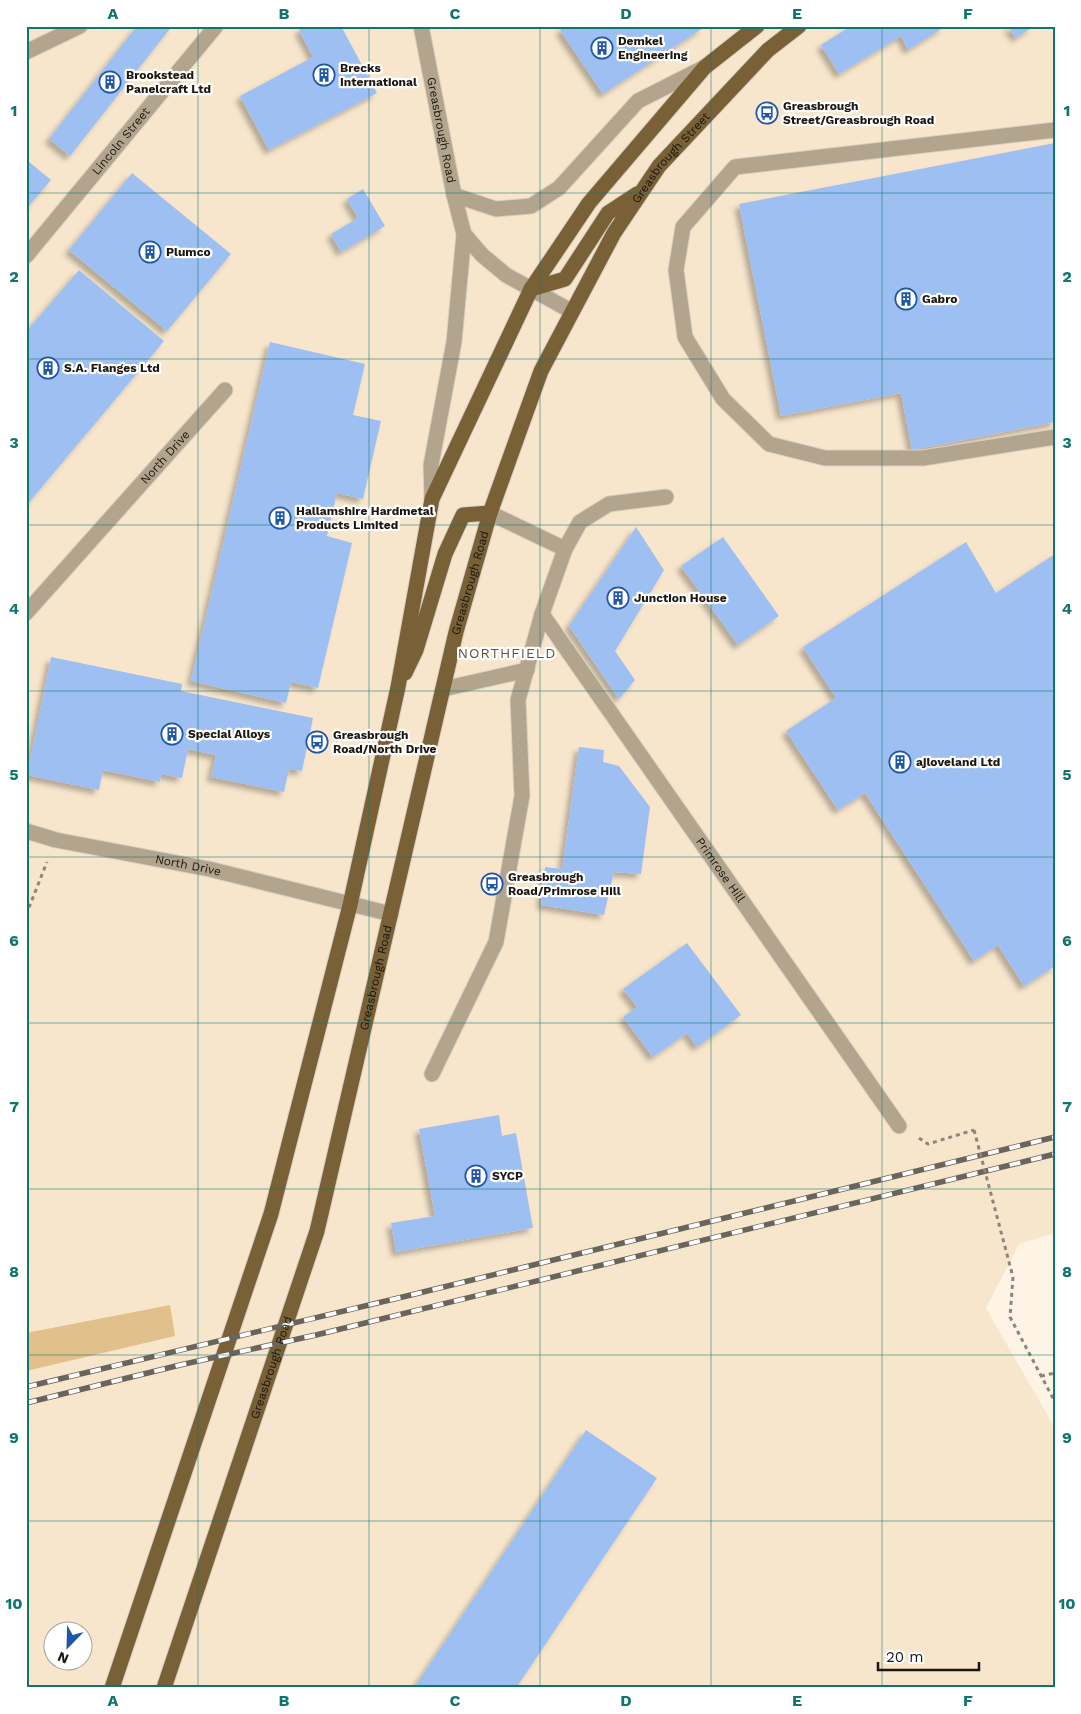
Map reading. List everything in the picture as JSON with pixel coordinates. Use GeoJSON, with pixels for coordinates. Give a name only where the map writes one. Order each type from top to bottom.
{"type":"FeatureCollection","features":[{"type":"Feature","properties":{"kind":"main road"},"geometry":{"type":"LineString","coordinates":[[532,289],[589,203],[705,67],[757,26]]}},
{"type":"Feature","properties":{"kind":"main road","name":"Greasbrough Street"},"geometry":{"type":"LineString","coordinates":[[571,311],[614,233],[660,166],[768,50],[799,26]]}},
{"type":"Feature","properties":{"kind":"main road"},"geometry":{"type":"LineString","coordinates":[[532,289],[565,279],[608,212],[644,189]]}},
{"type":"Feature","properties":{"kind":"main road","name":"Greasbrough Road"},"geometry":{"type":"LineString","coordinates":[[112,1688],[271,1214],[350,905],[398,687],[432,498],[532,289]]}},
{"type":"Feature","properties":{"kind":"main road","name":"Greasbrough Road"},"geometry":{"type":"LineString","coordinates":[[164,1688],[317,1231],[456,632],[490,513],[540,371],[571,311]]}},
{"type":"Feature","properties":{"kind":"main road"},"geometry":{"type":"LineString","coordinates":[[398,687],[416,650],[445,554],[462,515],[490,513]]}},
{"type":"Feature","properties":{"kind":"street"},"geometry":{"type":"LineString","coordinates":[[26,52],[80,26]]}},
{"type":"Feature","properties":{"kind":"street","name":"Greasbrough Road"},"geometry":{"type":"LineString","coordinates":[[422,26],[454,195],[464,234],[454,342],[431,465],[432,498]]}},
{"type":"Feature","properties":{"kind":"street","name":"Lincoln Street"},"geometry":{"type":"LineString","coordinates":[[26,256],[210,28]]}},
{"type":"Feature","properties":{"kind":"street"},"geometry":{"type":"LineString","coordinates":[[454,195],[496,209],[531,206],[559,188],[638,101],[705,67]]}},
{"type":"Feature","properties":{"kind":"street"},"geometry":{"type":"LineString","coordinates":[[1055,130],[735,167],[683,227],[676,270],[685,336],[724,399],[770,444],[825,458],[922,458],[1055,437]]}},
{"type":"Feature","properties":{"kind":"street","name":"Greasbrough Road"},"geometry":{"type":"LineString","coordinates":[[464,234],[482,255],[506,275],[571,311]]}},
{"type":"Feature","properties":{"kind":"street","name":"North Drive"},"geometry":{"type":"LineString","coordinates":[[28,605],[224,390]]}},
{"type":"Feature","properties":{"kind":"street"},"geometry":{"type":"LineString","coordinates":[[432,1074],[496,942],[522,796],[518,700],[542,614],[565,549],[580,522],[609,504],[666,497]]}},
{"type":"Feature","properties":{"kind":"street"},"geometry":{"type":"LineString","coordinates":[[490,513],[565,549]]}},
{"type":"Feature","properties":{"kind":"street","name":"Primrose Hill"},"geometry":{"type":"LineString","coordinates":[[542,614],[899,1126]]}},
{"type":"Feature","properties":{"kind":"street"},"geometry":{"type":"LineString","coordinates":[[443,688],[527,670]]}},
{"type":"Feature","properties":{"kind":"street","name":"North Drive"},"geometry":{"type":"LineString","coordinates":[[26,831],[56,840],[209,869],[391,914]]}},
{"type":"Feature","properties":{"kind":"path"},"geometry":{"type":"LineString","coordinates":[[26,915],[56,840]]}},
{"type":"Feature","properties":{"kind":"path"},"geometry":{"type":"LineString","coordinates":[[928,1144],[974,1130],[1013,1277],[1010,1317],[1055,1402]]}},
{"type":"Feature","properties":{"kind":"path"},"geometry":{"type":"LineString","coordinates":[[1041,1376],[1055,1373]]}},
{"type":"Feature","properties":{"kind":"shaded area"},"geometry":{"type":"Polygon","coordinates":[[[26,26],[1055,26],[1055,1233],[1019,1244],[986,1308],[1055,1428],[1055,1688],[26,1688],[26,26]]]}},
{"type":"Feature","properties":{"kind":"shaded area"},"geometry":{"type":"Polygon","coordinates":[[[170,1305],[175,1336],[26,1371],[26,1333],[170,1305]]]}},
{"type":"Feature","properties":{"kind":"building","name":"Brookstead Panelcraft Ltd"},"geometry":{"type":"Polygon","coordinates":[[[137,26],[172,26],[70,156],[49,139],[137,26]]]}},
{"type":"Feature","properties":{"kind":"building","name":"Brecks International"},"geometry":{"type":"Polygon","coordinates":[[[305,26],[341,26],[377,93],[269,150],[240,96],[313,57],[299,30],[305,26]]]}},
{"type":"Feature","properties":{"kind":"building","name":"Demkel Engineering"},"geometry":{"type":"Polygon","coordinates":[[[565,26],[702,26],[703,28],[603,94],[560,30],[565,26]]]}},
{"type":"Feature","properties":{"kind":"building"},"geometry":{"type":"Polygon","coordinates":[[[851,26],[946,26],[908,50],[901,36],[839,74],[821,45],[851,26]]]}},
{"type":"Feature","properties":{"kind":"building"},"geometry":{"type":"Polygon","coordinates":[[[1008,26],[1034,26],[1016,38],[1008,26]]]}},
{"type":"Feature","properties":{"kind":"building","name":"Gabro"},"geometry":{"type":"Polygon","coordinates":[[[1055,143],[1055,422],[912,450],[901,393],[781,416],[739,204],[1055,143]]]}},
{"type":"Feature","properties":{"kind":"building"},"geometry":{"type":"Polygon","coordinates":[[[28,161],[51,180],[26,209],[26,163],[28,161]]]}},
{"type":"Feature","properties":{"kind":"building","name":"Plumco"},"geometry":{"type":"Polygon","coordinates":[[[132,173],[231,254],[167,331],[69,250],[132,173]]]}},
{"type":"Feature","properties":{"kind":"building"},"geometry":{"type":"Polygon","coordinates":[[[363,189],[385,226],[341,252],[331,234],[358,218],[347,199],[363,189]]]}},
{"type":"Feature","properties":{"kind":"building"},"geometry":{"type":"Polygon","coordinates":[[[79,270],[164,341],[26,506],[26,332],[79,270]]]}},
{"type":"Feature","properties":{"kind":"building","name":"Hallamshire Hardmetal Products Limited"},"geometry":{"type":"Polygon","coordinates":[[[270,342],[365,364],[353,415],[381,421],[363,499],[337,493],[327,536],[352,543],[318,688],[291,682],[286,703],[191,681],[270,342]]]}},
{"type":"Feature","properties":{"kind":"building","name":"Junction House"},"geometry":{"type":"Polygon","coordinates":[[[636,527],[664,570],[615,651],[635,680],[619,699],[569,626],[636,527]]]}},
{"type":"Feature","properties":{"kind":"building"},"geometry":{"type":"Polygon","coordinates":[[[723,537],[779,616],[738,645],[681,566],[723,537]]]}},
{"type":"Feature","properties":{"kind":"building","name":"ajloveland Ltd"},"geometry":{"type":"Polygon","coordinates":[[[966,542],[996,593],[1055,554],[1055,966],[1024,986],[998,945],[974,961],[865,793],[838,810],[786,731],[836,698],[803,647],[966,542]]]}},
{"type":"Feature","properties":{"kind":"building","name":"Special Alloys"},"geometry":{"type":"Polygon","coordinates":[[[51,657],[182,684],[181,691],[313,718],[302,771],[289,769],[284,792],[211,777],[216,755],[188,749],[182,778],[161,774],[160,782],[103,770],[99,790],[27,775],[51,657]]]}},
{"type":"Feature","properties":{"kind":"building"},"geometry":{"type":"Polygon","coordinates":[[[579,747],[604,750],[603,762],[619,766],[650,807],[641,874],[614,872],[604,915],[541,905],[545,867],[562,869],[579,747]]]}},
{"type":"Feature","properties":{"kind":"building"},"geometry":{"type":"Polygon","coordinates":[[[687,943],[741,1015],[697,1047],[687,1033],[653,1057],[623,1017],[637,1007],[623,989],[687,943]]]}},
{"type":"Feature","properties":{"kind":"building","name":"SYCP"},"geometry":{"type":"Polygon","coordinates":[[[499,1115],[502,1136],[516,1133],[533,1228],[396,1252],[391,1223],[435,1216],[419,1129],[499,1115]]]}},
{"type":"Feature","properties":{"kind":"building"},"geometry":{"type":"Polygon","coordinates":[[[586,1430],[657,1478],[516,1688],[414,1688],[586,1430]]]}},
{"type":"Feature","properties":{"kind":"railway"},"geometry":{"type":"LineString","coordinates":[[26,1387],[1055,1137]]}},
{"type":"Feature","properties":{"kind":"railway"},"geometry":{"type":"LineString","coordinates":[[26,1403],[180,1365],[316,1335],[1055,1154]]}},
{"type":"Feature","properties":{"kind":"place","name":"Demkel Engineering"},"geometry":{"type":"Point","coordinates":[602,48]}},
{"type":"Feature","properties":{"kind":"place","name":"Brecks International"},"geometry":{"type":"Point","coordinates":[324,75]}},
{"type":"Feature","properties":{"kind":"place","name":"Brookstead Panelcraft Ltd"},"geometry":{"type":"Point","coordinates":[110,82]}},
{"type":"Feature","properties":{"kind":"place","name":"Greasbrough Street/Greasbrough Road"},"geometry":{"type":"Point","coordinates":[767,113]}},
{"type":"Feature","properties":{"kind":"place","name":"Plumco"},"geometry":{"type":"Point","coordinates":[150,252]}},
{"type":"Feature","properties":{"kind":"place","name":"Gabro"},"geometry":{"type":"Point","coordinates":[906,299]}},
{"type":"Feature","properties":{"kind":"place","name":"S.A. Flanges Ltd"},"geometry":{"type":"Point","coordinates":[48,368]}},
{"type":"Feature","properties":{"kind":"place","name":"Hallamshire Hardmetal Products Limited"},"geometry":{"type":"Point","coordinates":[280,518]}},
{"type":"Feature","properties":{"kind":"place","name":"Junction House"},"geometry":{"type":"Point","coordinates":[618,598]}},
{"type":"Feature","properties":{"kind":"place","name":"Special Alloys"},"geometry":{"type":"Point","coordinates":[172,734]}},
{"type":"Feature","properties":{"kind":"place","name":"Greasbrough Road/North Drive"},"geometry":{"type":"Point","coordinates":[317,742]}},
{"type":"Feature","properties":{"kind":"place","name":"ajloveland Ltd"},"geometry":{"type":"Point","coordinates":[900,762]}},
{"type":"Feature","properties":{"kind":"place","name":"Greasbrough Road/Primrose Hill"},"geometry":{"type":"Point","coordinates":[492,884]}},
{"type":"Feature","properties":{"kind":"place","name":"SYCP"},"geometry":{"type":"Point","coordinates":[476,1176]}},
{"type":"Feature","properties":{"kind":"district","name":"NORTHFIELD"},"geometry":{"type":"Point","coordinates":[507,653]}}]}
